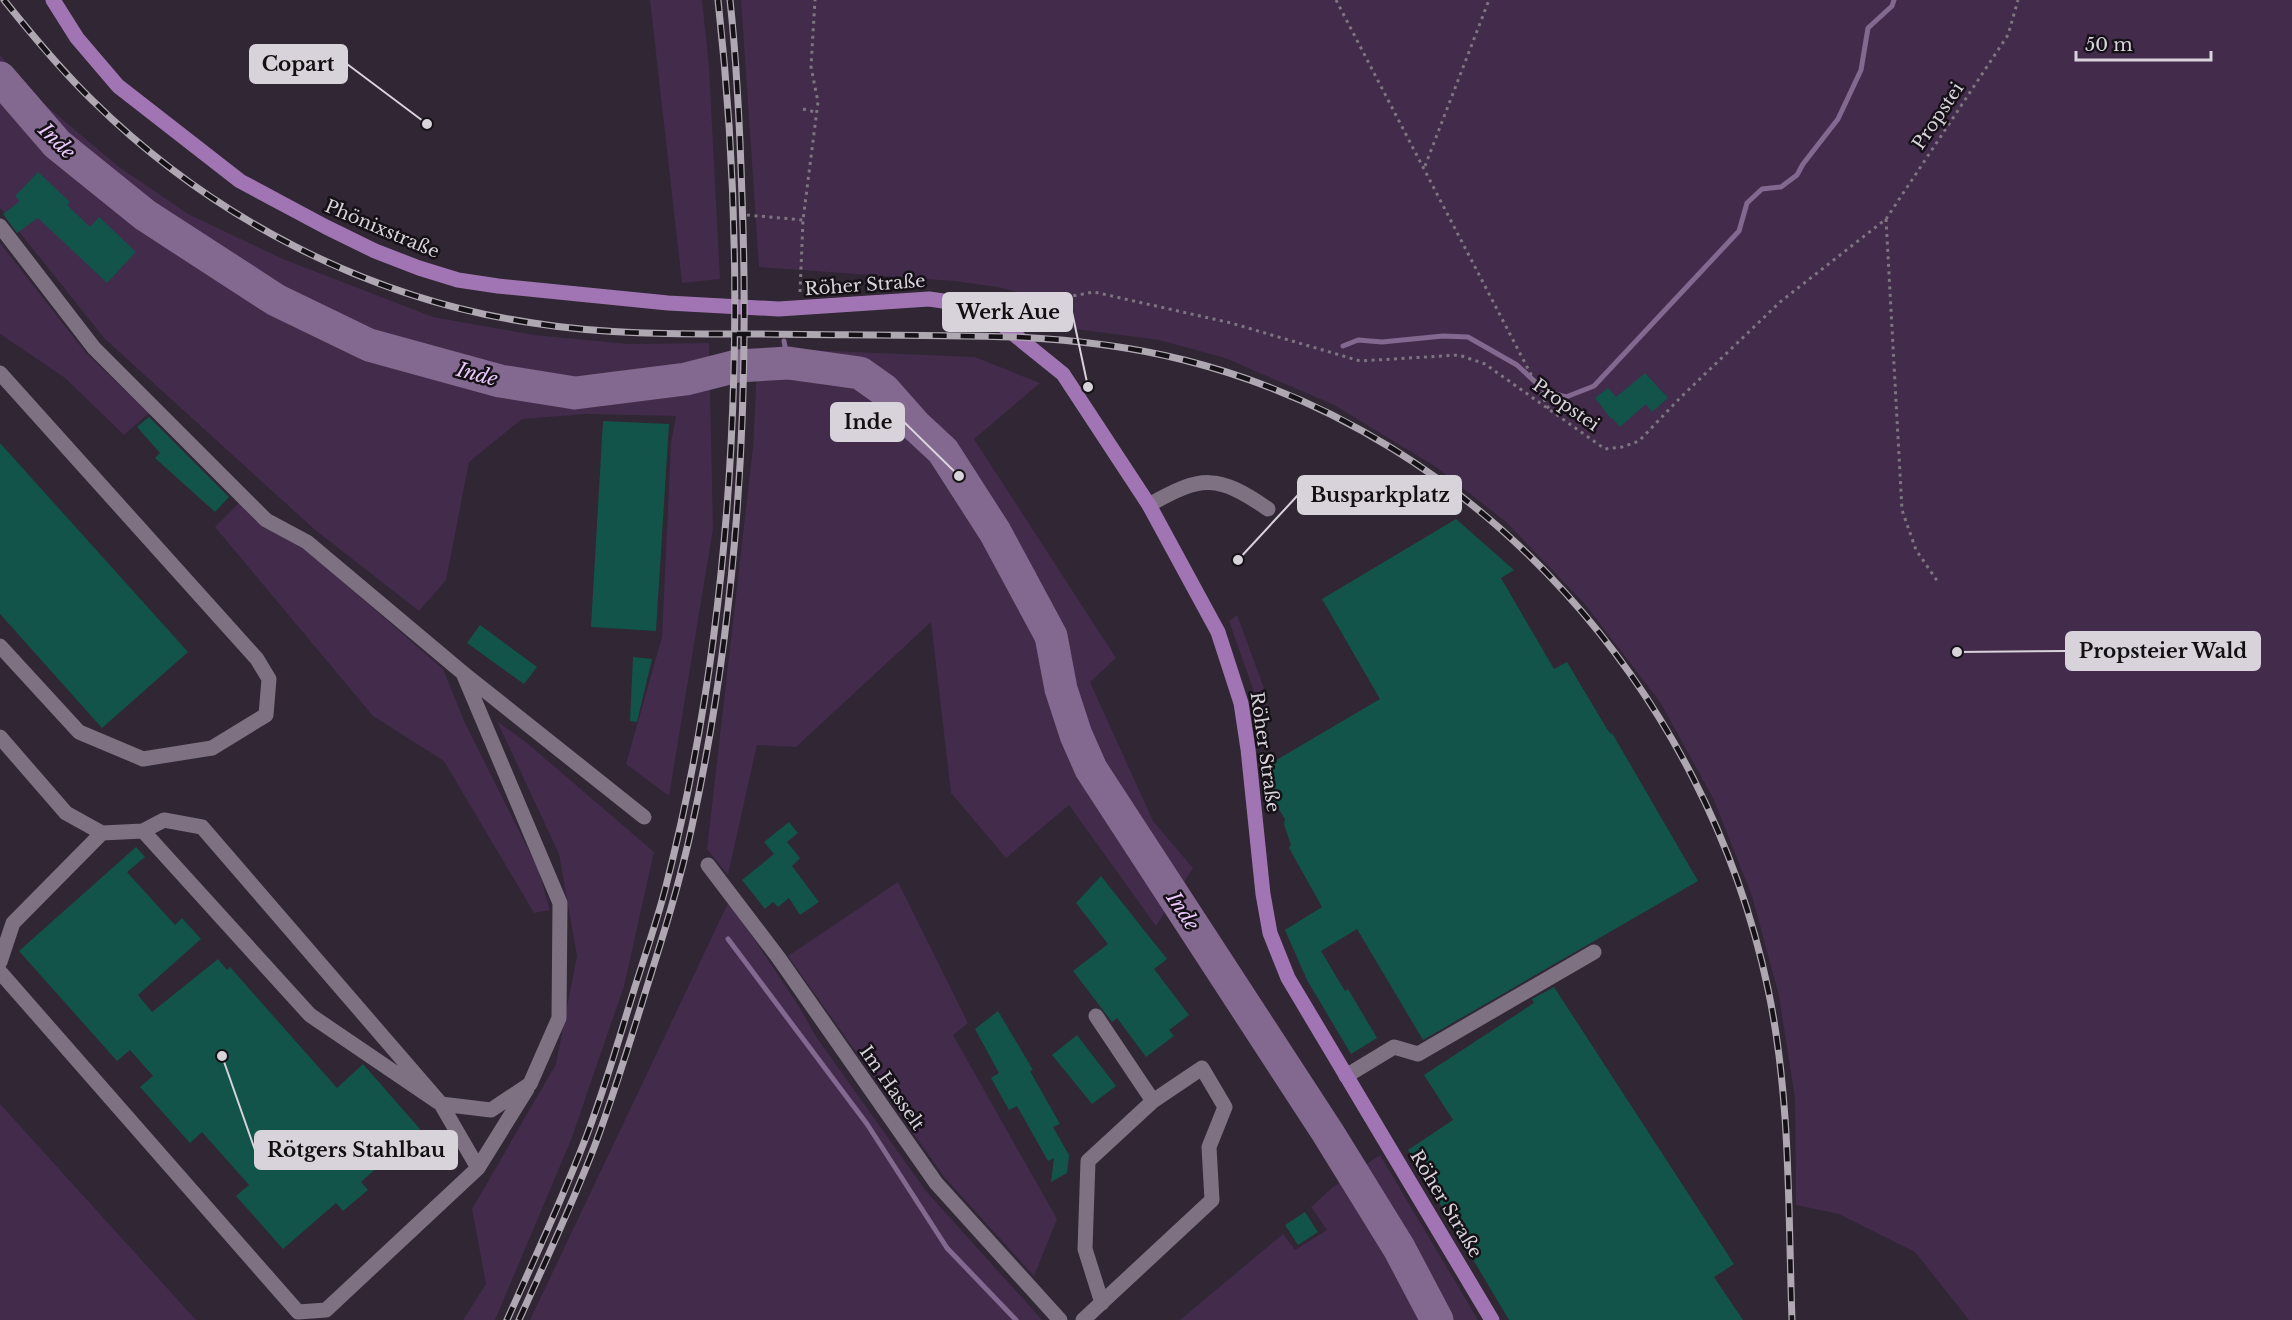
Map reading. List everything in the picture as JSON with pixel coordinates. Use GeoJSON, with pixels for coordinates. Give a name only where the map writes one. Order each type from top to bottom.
{"type":"FeatureCollection","features":[{"type":"Feature","properties":{"kind":"main road","name":"Phönixstraße"},"geometry":{"type":"LineString","coordinates":[[53,0],[77,38],[118,86],[240,181],[375,251],[458,280],[498,286],[668,303],[779,309]]}},
{"type":"Feature","properties":{"kind":"main road","name":"Röher Straße"},"geometry":{"type":"LineString","coordinates":[[779,309],[929,299],[971,305],[995,319],[1063,374],[1149,505],[1209,615],[1232,674],[1248,749],[1263,894],[1270,933],[1288,978],[1492,1320]]}},
{"type":"Feature","properties":{"kind":"street"},"geometry":{"type":"LineString","coordinates":[[0,226],[94,348],[266,520],[307,542],[463,672],[644,817]]}},
{"type":"Feature","properties":{"kind":"street"},"geometry":{"type":"LineString","coordinates":[[0,373],[256,659],[269,679],[266,715],[212,748],[143,759],[79,732],[0,646]]}},
{"type":"Feature","properties":{"kind":"street"},"geometry":{"type":"LineString","coordinates":[[1149,505],[1190,485],[1211,481],[1228,485],[1268,509]]}},
{"type":"Feature","properties":{"kind":"street"},"geometry":{"type":"LineString","coordinates":[[0,972],[298,1311],[326,1310],[478,1168],[530,1084],[559,1018],[560,903],[463,672]]}},
{"type":"Feature","properties":{"kind":"street"},"geometry":{"type":"LineString","coordinates":[[0,737],[66,813],[102,833],[143,831],[164,820],[202,827],[441,1104],[478,1168]]}},
{"type":"Feature","properties":{"kind":"street"},"geometry":{"type":"LineString","coordinates":[[143,831],[310,1015],[441,1104],[491,1110],[530,1084]]}},
{"type":"Feature","properties":{"kind":"street"},"geometry":{"type":"LineString","coordinates":[[0,962],[14,923],[102,833]]}},
{"type":"Feature","properties":{"kind":"street","name":"Im Hasselt"},"geometry":{"type":"LineString","coordinates":[[708,865],[778,957],[936,1183],[1060,1320]]}},
{"type":"Feature","properties":{"kind":"street"},"geometry":{"type":"LineString","coordinates":[[1346,1076],[1394,1047],[1418,1054],[1594,952]]}},
{"type":"Feature","properties":{"kind":"street"},"geometry":{"type":"LineString","coordinates":[[1095,1016],[1153,1101]]}},
{"type":"Feature","properties":{"kind":"street"},"geometry":{"type":"LineString","coordinates":[[1083,1320],[1102,1303],[1212,1200],[1209,1147],[1225,1107],[1202,1068],[1153,1101],[1088,1161],[1085,1249],[1102,1303]]}},
{"type":"Feature","properties":{"kind":"path"},"geometry":{"type":"LineString","coordinates":[[801,309],[803,220],[818,102],[811,67],[815,0]]}},
{"type":"Feature","properties":{"kind":"path"},"geometry":{"type":"LineString","coordinates":[[1336,0],[1425,167],[1551,413]]}},
{"type":"Feature","properties":{"kind":"path"},"geometry":{"type":"LineString","coordinates":[[1425,167],[1489,0]]}},
{"type":"Feature","properties":{"kind":"path","name":"Propstei"},"geometry":{"type":"LineString","coordinates":[[1007,308],[1094,292],[1231,323],[1360,360],[1459,355],[1485,364],[1551,413],[1605,449],[1622,447],[1639,441],[1680,398],[1780,302],[1886,219],[2008,36],[2018,0]]}},
{"type":"Feature","properties":{"kind":"path"},"geometry":{"type":"LineString","coordinates":[[803,109],[815,112]]}},
{"type":"Feature","properties":{"kind":"path"},"geometry":{"type":"LineString","coordinates":[[747,215],[803,220]]}},
{"type":"Feature","properties":{"kind":"path"},"geometry":{"type":"LineString","coordinates":[[1886,219],[1902,510],[1916,550],[1938,582]]}},
{"type":"Feature","properties":{"kind":"path"},"geometry":{"type":"LineString","coordinates":[[800,293],[810,292]]}},
{"type":"Feature","properties":{"kind":"path"},"geometry":{"type":"LineString","coordinates":[[998,303],[1015,315]]}},
{"type":"Feature","properties":{"kind":"path"},"geometry":{"type":"LineString","coordinates":[[1007,308],[1017,337]]}},
{"type":"Feature","properties":{"kind":"shaded area"},"geometry":{"type":"Polygon","coordinates":[[[650,0],[702,0],[709,67],[720,279],[682,283],[650,0]]]}},
{"type":"Feature","properties":{"kind":"shaded area"},"geometry":{"type":"Polygon","coordinates":[[[741,0],[2292,0],[2292,1320],[1969,1320],[1915,1252],[1839,1214],[1796,1205],[1795,1099],[1779,996],[1752,896],[1713,798],[1660,702],[1584,603],[1506,522],[1436,467],[1334,405],[1225,358],[1159,340],[1075,329],[1073,306],[997,287],[954,281],[759,267],[741,0]]]}},
{"type":"Feature","properties":{"kind":"shaded area"},"geometry":{"type":"Polygon","coordinates":[[[0,55],[38,99],[119,167],[188,214],[283,259],[433,317],[534,335],[629,344],[709,343],[713,529],[669,796],[626,764],[662,637],[671,443],[676,416],[586,414],[522,419],[469,462],[446,580],[419,611],[314,529],[105,339],[0,208],[0,55]]]}},
{"type":"Feature","properties":{"kind":"shaded area"},"geometry":{"type":"Polygon","coordinates":[[[0,243],[86,353],[149,413],[124,435],[65,378],[0,334],[0,243]]]}},
{"type":"Feature","properties":{"kind":"shaded area"},"geometry":{"type":"Polygon","coordinates":[[[758,348],[975,357],[1040,383],[974,439],[1116,658],[1090,682],[1153,821],[1193,868],[1156,926],[1069,805],[1006,858],[951,793],[931,622],[796,747],[757,745],[728,875],[707,849],[753,447],[758,348]]]}},
{"type":"Feature","properties":{"kind":"shaded area"},"geometry":{"type":"Polygon","coordinates":[[[240,502],[304,548],[443,669],[465,723],[538,869],[550,910],[534,913],[444,761],[373,716],[215,527],[240,502]]]}},
{"type":"Feature","properties":{"kind":"shaded area"},"geometry":{"type":"Polygon","coordinates":[[[1237,615],[1264,688],[1268,706],[1260,709],[1229,621],[1237,615]]]}},
{"type":"Feature","properties":{"kind":"shaded area"},"geometry":{"type":"Polygon","coordinates":[[[497,721],[527,743],[654,852],[624,986],[571,1140],[495,1320],[463,1320],[486,1284],[472,1209],[556,1064],[577,956],[559,854],[497,721]]]}},
{"type":"Feature","properties":{"kind":"shaded area"},"geometry":{"type":"Polygon","coordinates":[[[898,882],[968,1023],[953,1035],[1057,1219],[1034,1276],[945,1178],[788,956],[898,882]]]}},
{"type":"Feature","properties":{"kind":"shaded area"},"geometry":{"type":"Polygon","coordinates":[[[729,901],[800,1008],[817,1038],[926,1191],[1042,1320],[530,1320],[729,901]]]}},
{"type":"Feature","properties":{"kind":"shaded area"},"geometry":{"type":"Polygon","coordinates":[[[0,1104],[196,1320],[0,1320],[0,1104]]]}},
{"type":"Feature","properties":{"kind":"shaded area"},"geometry":{"type":"Polygon","coordinates":[[[1380,1155],[1478,1320],[1180,1320],[1283,1234],[1295,1250],[1327,1230],[1311,1207],[1333,1187],[1380,1155]]]}},
{"type":"Feature","properties":{"kind":"building"},"geometry":{"type":"Polygon","coordinates":[[[38,172],[70,202],[67,205],[90,227],[99,217],[136,252],[107,283],[38,218],[17,233],[3,214],[20,201],[15,196],[38,172]]]}},
{"type":"Feature","properties":{"kind":"building"},"geometry":{"type":"Polygon","coordinates":[[[1645,373],[1668,398],[1652,412],[1646,404],[1620,427],[1595,398],[1608,388],[1616,397],[1645,373]]]}},
{"type":"Feature","properties":{"kind":"building"},"geometry":{"type":"Polygon","coordinates":[[[149,417],[229,497],[215,512],[155,458],[160,453],[137,427],[149,417]]]}},
{"type":"Feature","properties":{"kind":"building"},"geometry":{"type":"Polygon","coordinates":[[[603,421],[669,424],[656,631],[591,627],[603,421]]]}},
{"type":"Feature","properties":{"kind":"building"},"geometry":{"type":"Polygon","coordinates":[[[0,443],[188,652],[102,728],[0,614],[0,443]]]}},
{"type":"Feature","properties":{"kind":"building"},"geometry":{"type":"Polygon","coordinates":[[[1456,519],[1514,570],[1501,578],[1554,669],[1567,662],[1607,729],[1612,733],[1698,881],[1423,1040],[1357,929],[1321,951],[1345,991],[1348,989],[1377,1038],[1351,1054],[1307,980],[1285,930],[1322,907],[1289,848],[1291,845],[1284,824],[1285,819],[1269,793],[1266,766],[1380,699],[1322,599],[1456,519]]]}},
{"type":"Feature","properties":{"kind":"building"},"geometry":{"type":"Polygon","coordinates":[[[480,625],[537,667],[524,684],[467,643],[480,625]]]}},
{"type":"Feature","properties":{"kind":"building"},"geometry":{"type":"Polygon","coordinates":[[[633,657],[652,659],[637,722],[630,721],[633,657]]]}},
{"type":"Feature","properties":{"kind":"building"},"geometry":{"type":"Polygon","coordinates":[[[789,822],[798,833],[787,842],[800,858],[792,866],[819,902],[800,915],[789,898],[778,907],[773,902],[765,909],[742,880],[774,854],[764,842],[789,822]]]}},
{"type":"Feature","properties":{"kind":"building"},"geometry":{"type":"Polygon","coordinates":[[[136,847],[145,857],[127,872],[175,925],[182,918],[201,939],[138,995],[152,1012],[218,959],[227,970],[230,967],[337,1088],[363,1064],[420,1129],[361,1182],[368,1190],[343,1211],[336,1203],[283,1249],[236,1196],[249,1185],[202,1132],[190,1143],[140,1087],[153,1076],[130,1050],[117,1061],[19,951],[136,847]]]}},
{"type":"Feature","properties":{"kind":"building"},"geometry":{"type":"Polygon","coordinates":[[[1101,876],[1167,959],[1154,969],[1189,1015],[1169,1030],[1174,1036],[1146,1057],[1117,1018],[1112,1022],[1073,971],[1108,944],[1076,903],[1101,876]]]}},
{"type":"Feature","properties":{"kind":"building"},"geometry":{"type":"Polygon","coordinates":[[[1554,987],[1734,1264],[1714,1277],[1743,1320],[1509,1320],[1408,1150],[1453,1120],[1424,1075],[1534,1003],[1532,999],[1554,987]]]}},
{"type":"Feature","properties":{"kind":"building"},"geometry":{"type":"Polygon","coordinates":[[[998,1011],[1033,1070],[1030,1071],[1060,1124],[1053,1127],[1069,1155],[1067,1173],[1051,1182],[1054,1158],[1048,1161],[1017,1106],[1009,1110],[991,1078],[999,1073],[975,1029],[998,1011]]]}},
{"type":"Feature","properties":{"kind":"building"},"geometry":{"type":"Polygon","coordinates":[[[1077,1035],[1116,1086],[1092,1104],[1052,1055],[1077,1035]]]}},
{"type":"Feature","properties":{"kind":"building"},"geometry":{"type":"Polygon","coordinates":[[[1305,1212],[1318,1232],[1298,1245],[1285,1225],[1305,1212]]]}},
{"type":"Feature","properties":{"kind":"waterway"},"geometry":{"type":"LineString","coordinates":[[1343,346],[1358,340],[1382,342],[1443,336],[1468,337],[1517,365],[1545,391],[1566,397],[1594,386],[1739,231],[1747,203],[1762,189],[1781,187],[1797,175],[1838,119],[1861,70],[1868,28],[1892,6],[1894,0]]}},
{"type":"Feature","properties":{"kind":"waterway","name":"Inde"},"geometry":{"type":"LineString","coordinates":[[0,78],[57,144],[145,215],[276,300],[369,345],[500,381],[575,393],[686,379],[737,366],[788,363],[860,373],[884,390],[915,425],[943,451],[995,532],[1051,636],[1061,689],[1076,735],[1091,769],[1328,1133],[1399,1248],[1437,1320]]}},
{"type":"Feature","properties":{"kind":"waterway"},"geometry":{"type":"LineString","coordinates":[[784,341],[788,363]]}},
{"type":"Feature","properties":{"kind":"waterway"},"geometry":{"type":"LineString","coordinates":[[1021,580],[1033,573]]}},
{"type":"Feature","properties":{"kind":"waterway"},"geometry":{"type":"LineString","coordinates":[[728,939],[867,1124],[947,1248],[1016,1320]]}},
{"type":"Feature","properties":{"kind":"railway"},"geometry":{"type":"LineString","coordinates":[[4,0],[47,52],[93,101],[139,143],[189,182],[241,216],[296,247],[353,273],[411,295],[472,311],[533,323],[589,330],[674,334],[1017,337],[1101,344],[1163,355],[1292,396],[1392,448],[1483,514],[1564,592],[1635,680],[1692,777],[1737,880],[1768,989],[1781,1071],[1787,1154],[1792,1320]]}},
{"type":"Feature","properties":{"kind":"railway"},"geometry":{"type":"LineString","coordinates":[[507,1320],[556,1211],[590,1126],[655,925],[690,779],[709,669],[723,558],[731,445],[735,332],[734,220],[728,109],[718,0]]}},
{"type":"Feature","properties":{"kind":"railway"},"geometry":{"type":"LineString","coordinates":[[519,1320],[595,1145],[659,949],[692,826],[720,670],[737,513],[744,355],[740,148],[730,0]]}},
{"type":"Feature","properties":{"kind":"place","name":"Copart"},"geometry":{"type":"Point","coordinates":[427,124]}},
{"type":"Feature","properties":{"kind":"place","name":"Werk Aue"},"geometry":{"type":"Point","coordinates":[1088,387]}},
{"type":"Feature","properties":{"kind":"place","name":"Inde"},"geometry":{"type":"Point","coordinates":[959,476]}},
{"type":"Feature","properties":{"kind":"place","name":"Busparkplatz"},"geometry":{"type":"Point","coordinates":[1238,560]}},
{"type":"Feature","properties":{"kind":"place","name":"Propsteier Wald"},"geometry":{"type":"Point","coordinates":[1957,652]}},
{"type":"Feature","properties":{"kind":"place","name":"Rötgers Stahlbau"},"geometry":{"type":"Point","coordinates":[222,1056]}}]}
